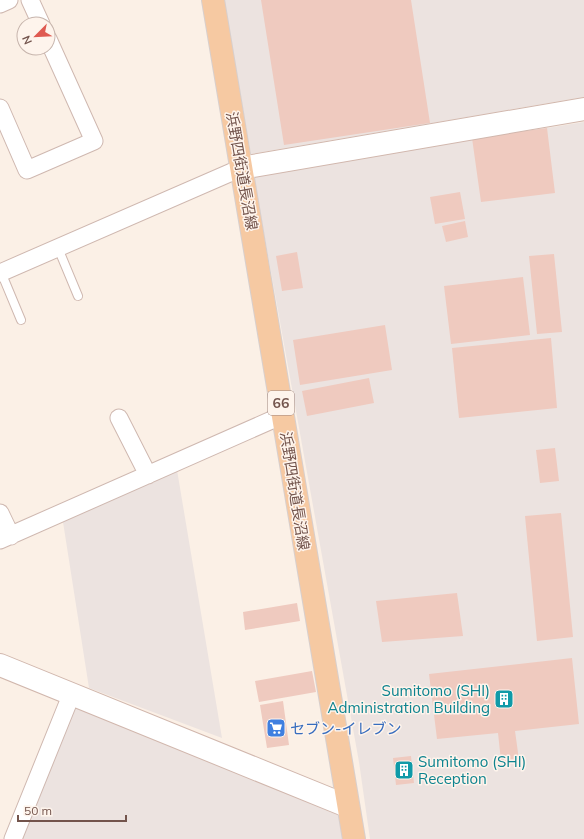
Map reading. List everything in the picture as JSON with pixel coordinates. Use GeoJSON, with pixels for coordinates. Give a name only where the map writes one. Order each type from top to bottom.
{"type":"FeatureCollection","features":[{"type":"Feature","properties":{"kind":"main road","name":"浜野四街道長沼線"},"geometry":{"type":"LineString","coordinates":[[213,0],[347,806],[354,839]]}},
{"type":"Feature","properties":{"kind":"street"},"geometry":{"type":"LineString","coordinates":[[0,4],[9,0]]}},
{"type":"Feature","properties":{"kind":"street"},"geometry":{"type":"LineString","coordinates":[[30,0],[37,16]]}},
{"type":"Feature","properties":{"kind":"street"},"geometry":{"type":"LineString","coordinates":[[0,108],[27,170],[94,140],[56,56]]}},
{"type":"Feature","properties":{"kind":"street"},"geometry":{"type":"LineString","coordinates":[[0,273],[241,168],[584,108]]}},
{"type":"Feature","properties":{"kind":"street"},"geometry":{"type":"LineString","coordinates":[[0,513],[5,538],[283,415]]}},
{"type":"Feature","properties":{"kind":"street"},"geometry":{"type":"LineString","coordinates":[[119,418],[148,475]]}},
{"type":"Feature","properties":{"kind":"street"},"geometry":{"type":"LineString","coordinates":[[0,665],[347,806]]}},
{"type":"Feature","properties":{"kind":"street"},"geometry":{"type":"LineString","coordinates":[[13,839],[72,693]]}},
{"type":"Feature","properties":{"kind":"lane"},"geometry":{"type":"LineString","coordinates":[[58,248],[78,296]]}},
{"type":"Feature","properties":{"kind":"lane"},"geometry":{"type":"LineString","coordinates":[[0,273],[21,320]]}},
{"type":"Feature","properties":{"kind":"shaded area"},"geometry":{"type":"Polygon","coordinates":[[[224,0],[584,0],[584,97],[251,154],[224,0]]]}},
{"type":"Feature","properties":{"kind":"shaded area"},"geometry":{"type":"Polygon","coordinates":[[[584,122],[584,839],[370,839],[359,762],[254,177],[472,138],[584,122]]]}},
{"type":"Feature","properties":{"kind":"shaded area"},"geometry":{"type":"Polygon","coordinates":[[[177,470],[222,738],[89,688],[63,522],[177,470]]]}},
{"type":"Feature","properties":{"kind":"shaded area"},"geometry":{"type":"Polygon","coordinates":[[[75,700],[339,808],[345,839],[21,839],[75,700]]]}},
{"type":"Feature","properties":{"kind":"building"},"geometry":{"type":"Polygon","coordinates":[[[261,0],[411,0],[430,123],[284,145],[261,0]]]}},
{"type":"Feature","properties":{"kind":"building"},"geometry":{"type":"Polygon","coordinates":[[[547,128],[555,193],[481,202],[472,138],[547,128]]]}},
{"type":"Feature","properties":{"kind":"building"},"geometry":{"type":"Polygon","coordinates":[[[460,192],[465,219],[435,224],[430,197],[460,192]]]}},
{"type":"Feature","properties":{"kind":"building"},"geometry":{"type":"Polygon","coordinates":[[[465,221],[468,237],[446,242],[442,226],[465,221]]]}},
{"type":"Feature","properties":{"kind":"building"},"geometry":{"type":"Polygon","coordinates":[[[297,252],[303,288],[282,291],[276,256],[297,252]]]}},
{"type":"Feature","properties":{"kind":"building"},"geometry":{"type":"Polygon","coordinates":[[[554,254],[562,332],[537,334],[529,256],[554,254]]]}},
{"type":"Feature","properties":{"kind":"building"},"geometry":{"type":"Polygon","coordinates":[[[523,277],[530,335],[451,344],[444,286],[523,277]]]}},
{"type":"Feature","properties":{"kind":"building"},"geometry":{"type":"Polygon","coordinates":[[[385,325],[392,370],[300,385],[293,340],[385,325]]]}},
{"type":"Feature","properties":{"kind":"building"},"geometry":{"type":"Polygon","coordinates":[[[551,338],[557,408],[459,418],[452,348],[551,338]]]}},
{"type":"Feature","properties":{"kind":"building"},"geometry":{"type":"Polygon","coordinates":[[[369,378],[374,403],[307,416],[302,391],[369,378]]]}},
{"type":"Feature","properties":{"kind":"building"},"geometry":{"type":"Polygon","coordinates":[[[555,448],[559,481],[540,483],[536,450],[555,448]]]}},
{"type":"Feature","properties":{"kind":"building"},"geometry":{"type":"Polygon","coordinates":[[[561,513],[573,637],[537,641],[525,516],[561,513]]]}},
{"type":"Feature","properties":{"kind":"building"},"geometry":{"type":"Polygon","coordinates":[[[457,593],[463,636],[382,642],[376,601],[457,593]]]}},
{"type":"Feature","properties":{"kind":"building"},"geometry":{"type":"Polygon","coordinates":[[[297,603],[300,621],[245,630],[243,612],[297,603]]]}},
{"type":"Feature","properties":{"kind":"building","name":"Sumitomo (SHI) Administration Building"},"geometry":{"type":"Polygon","coordinates":[[[572,658],[579,724],[515,731],[519,760],[501,761],[498,733],[437,739],[429,674],[572,658]]]}},
{"type":"Feature","properties":{"kind":"building"},"geometry":{"type":"Polygon","coordinates":[[[312,671],[316,692],[259,702],[255,681],[312,671]]]}},
{"type":"Feature","properties":{"kind":"building"},"geometry":{"type":"Polygon","coordinates":[[[283,701],[289,745],[267,748],[260,705],[283,701]]]}},
{"type":"Feature","properties":{"kind":"building","name":"Sumitomo (SHI) Reception"},"geometry":{"type":"Polygon","coordinates":[[[411,756],[414,783],[396,785],[393,758],[411,756]]]}},
{"type":"Feature","properties":{"kind":"place","name":"Sumitomo (SHI) Administration Building"},"geometry":{"type":"Point","coordinates":[504,699]}},
{"type":"Feature","properties":{"kind":"place","name":"セブン-イレブン"},"geometry":{"type":"Point","coordinates":[276,728]}},
{"type":"Feature","properties":{"kind":"place","name":"Sumitomo (SHI) Reception"},"geometry":{"type":"Point","coordinates":[404,770]}}]}
